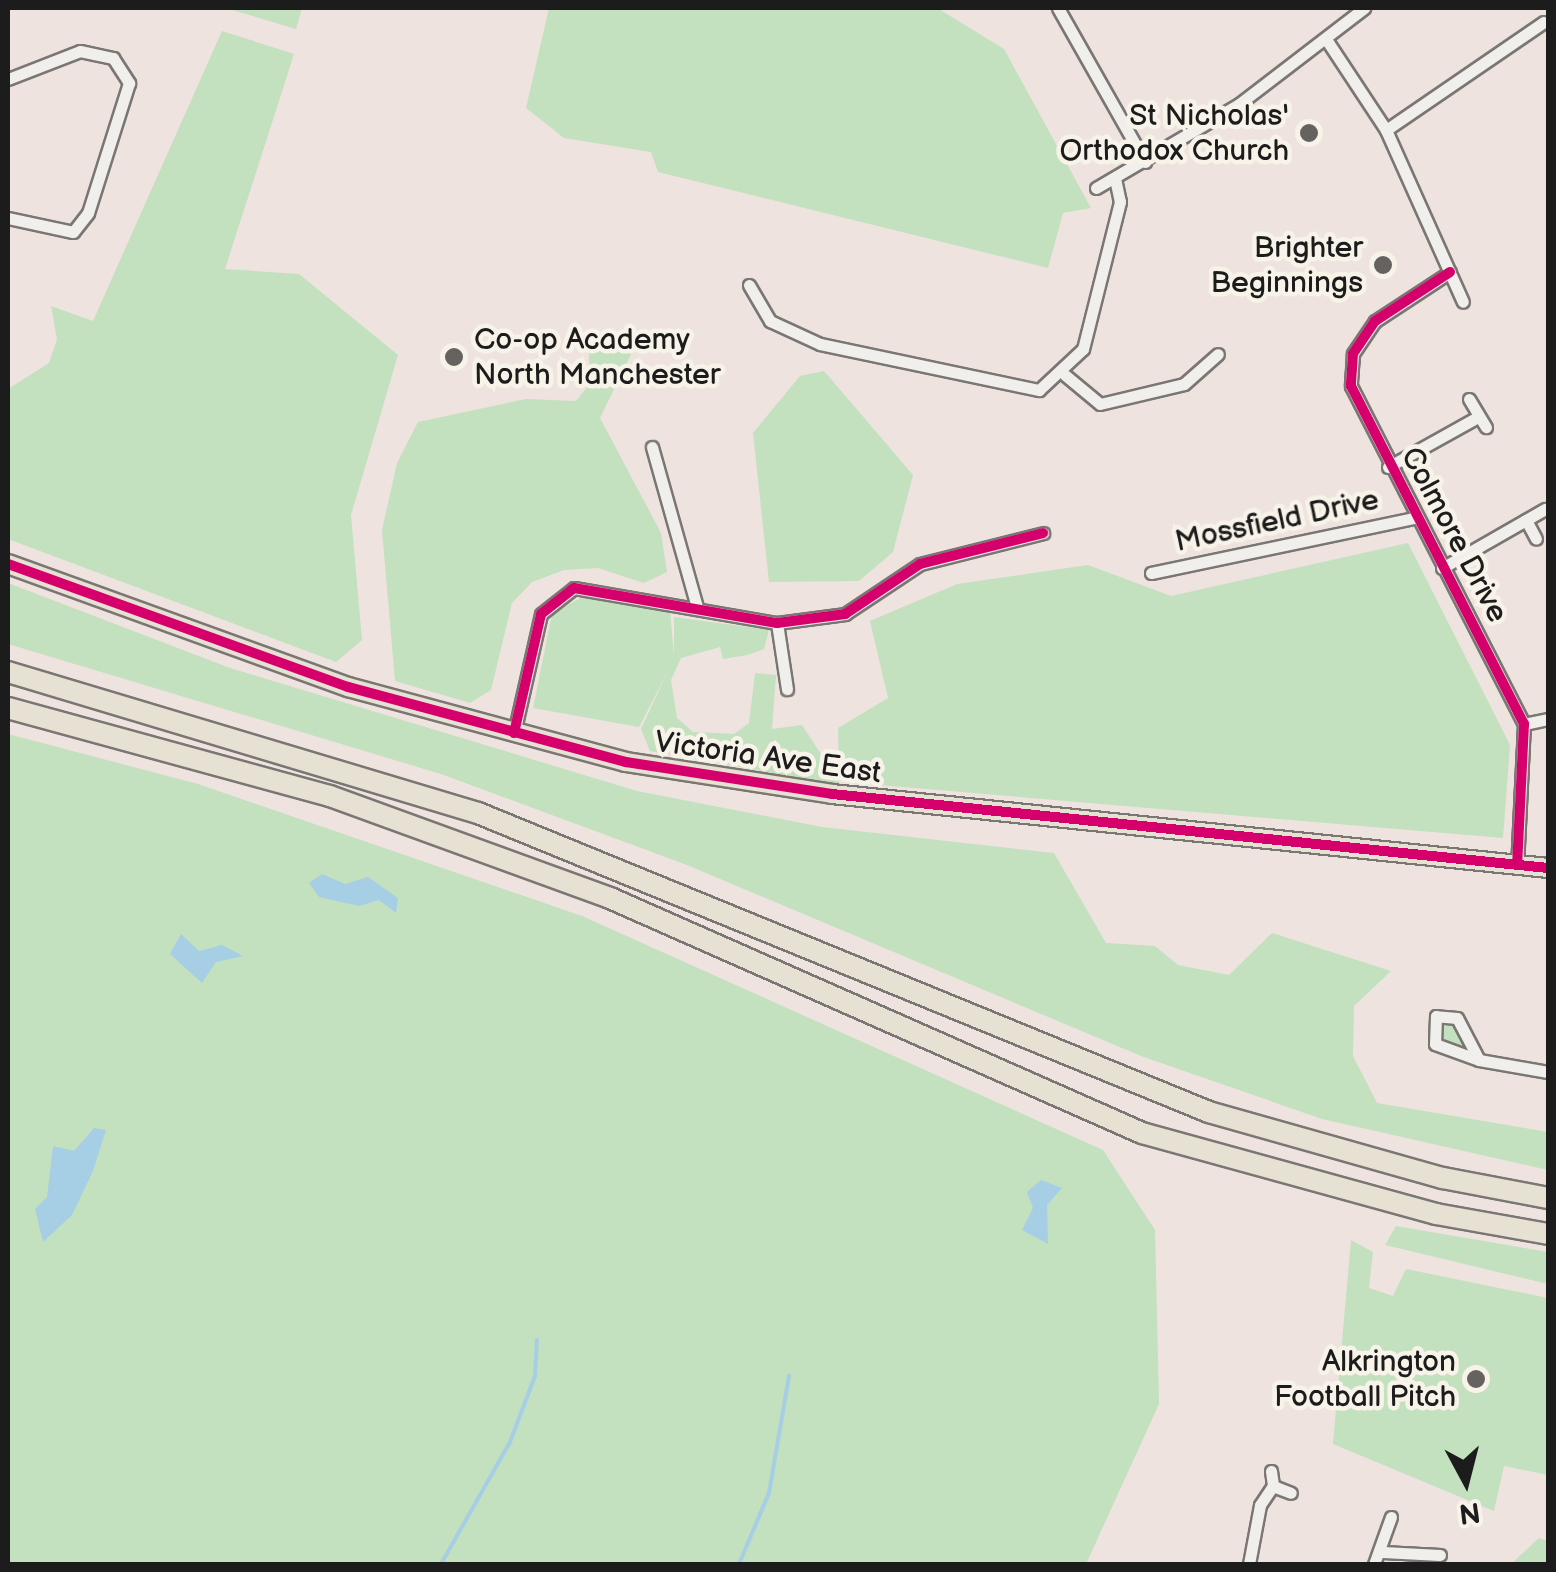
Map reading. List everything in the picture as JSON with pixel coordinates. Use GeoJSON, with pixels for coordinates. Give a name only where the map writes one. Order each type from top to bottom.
{"type":"FeatureCollection","features":[{"type":"Feature","properties":{"kind":"highway"},"geometry":{"type":"LineString","coordinates":[[8,672],[478,812],[1209,1112],[1426,1174],[1548,1198]]}},
{"type":"Feature","properties":{"kind":"highway"},"geometry":{"type":"LineString","coordinates":[[8,708],[330,796],[610,898],[1142,1134],[1436,1214],[1548,1234]]}},
{"type":"Feature","properties":{"kind":"main road","name":"Victoria Ave East"},"geometry":{"type":"LineString","coordinates":[[8,564],[348,686],[626,762],[832,794],[1548,868]]}},
{"type":"Feature","properties":{"kind":"street"},"geometry":{"type":"LineString","coordinates":[[1058,8],[1145,162]]}},
{"type":"Feature","properties":{"kind":"street"},"geometry":{"type":"LineString","coordinates":[[1096,188],[1145,162],[1364,8]]}},
{"type":"Feature","properties":{"kind":"street"},"geometry":{"type":"LineString","coordinates":[[1386,130],[1544,22]]}},
{"type":"Feature","properties":{"kind":"street"},"geometry":{"type":"LineString","coordinates":[[1326,38],[1386,130],[1463,302]]}},
{"type":"Feature","properties":{"kind":"street"},"geometry":{"type":"LineString","coordinates":[[8,80],[80,52],[113,58],[129,83],[88,213],[72,232],[8,218]]}},
{"type":"Feature","properties":{"kind":"street"},"geometry":{"type":"LineString","coordinates":[[749,285],[770,320],[820,344],[987,385],[1039,390],[1065,374],[1083,349],[1120,202],[1115,179]]}},
{"type":"Feature","properties":{"kind":"street","name":"Colmore Drive"},"geometry":{"type":"LineString","coordinates":[[1450,272],[1375,320],[1353,354],[1352,386],[1388,467],[1524,724]]}},
{"type":"Feature","properties":{"kind":"street"},"geometry":{"type":"LineString","coordinates":[[1065,374],[1100,404],[1175,388],[1218,354]]}},
{"type":"Feature","properties":{"kind":"street"},"geometry":{"type":"LineString","coordinates":[[1388,467],[1482,422],[1469,399]]}},
{"type":"Feature","properties":{"kind":"street"},"geometry":{"type":"LineString","coordinates":[[652,447],[697,607]]}},
{"type":"Feature","properties":{"kind":"street"},"geometry":{"type":"LineString","coordinates":[[1442,568],[1545,509]]}},
{"type":"Feature","properties":{"kind":"street","name":"Mossfield Drive"},"geometry":{"type":"LineString","coordinates":[[1151,573],[1414,518]]}},
{"type":"Feature","properties":{"kind":"street"},"geometry":{"type":"LineString","coordinates":[[1526,520],[1536,539]]}},
{"type":"Feature","properties":{"kind":"street"},"geometry":{"type":"LineString","coordinates":[[514,733],[540,614],[574,588],[777,623],[845,614],[920,564],[1043,534]]}},
{"type":"Feature","properties":{"kind":"street"},"geometry":{"type":"LineString","coordinates":[[777,623],[787,690]]}},
{"type":"Feature","properties":{"kind":"street"},"geometry":{"type":"LineString","coordinates":[[1517,865],[1524,724],[1548,719]]}},
{"type":"Feature","properties":{"kind":"street"},"geometry":{"type":"LineString","coordinates":[[1479,1060],[1457,1018],[1436,1016],[1434,1044],[1479,1060],[1548,1072]]}},
{"type":"Feature","properties":{"kind":"street"},"geometry":{"type":"LineString","coordinates":[[1249,1564],[1260,1505],[1274,1486],[1271,1471]]}},
{"type":"Feature","properties":{"kind":"street"},"geometry":{"type":"LineString","coordinates":[[1274,1486],[1291,1492]]}},
{"type":"Feature","properties":{"kind":"street"},"geometry":{"type":"LineString","coordinates":[[1374,1564],[1383,1552],[1391,1517]]}},
{"type":"Feature","properties":{"kind":"street"},"geometry":{"type":"LineString","coordinates":[[1383,1552],[1440,1556]]}},
{"type":"Feature","properties":{"kind":"green space"},"geometry":{"type":"Polygon","coordinates":[[[226,8],[302,8],[296,29],[226,8]]]}},
{"type":"Feature","properties":{"kind":"green space"},"geometry":{"type":"Polygon","coordinates":[[[549,8],[937,8],[1004,49],[1091,208],[1063,213],[1048,268],[658,172],[651,152],[564,138],[526,108],[549,8]]]}},
{"type":"Feature","properties":{"kind":"green space"},"geometry":{"type":"Polygon","coordinates":[[[222,31],[294,54],[225,269],[299,274],[398,355],[351,515],[362,640],[336,662],[8,539],[8,389],[49,363],[57,339],[51,306],[93,321],[222,31]]]}},
{"type":"Feature","properties":{"kind":"green space"},"geometry":{"type":"Polygon","coordinates":[[[638,340],[600,418],[661,533],[667,572],[644,583],[598,568],[564,570],[532,582],[512,603],[491,690],[470,703],[395,681],[382,530],[397,463],[418,422],[526,399],[576,401],[591,382],[588,343],[638,340]]]}},
{"type":"Feature","properties":{"kind":"green space"},"geometry":{"type":"Polygon","coordinates":[[[824,371],[913,475],[893,552],[859,581],[769,582],[753,433],[800,376],[824,371]]]}},
{"type":"Feature","properties":{"kind":"green space"},"geometry":{"type":"Polygon","coordinates":[[[1408,543],[1510,745],[1503,838],[879,785],[839,765],[838,728],[888,698],[870,621],[957,584],[1088,565],[1171,596],[1408,543]]]}},
{"type":"Feature","properties":{"kind":"green space"},"geometry":{"type":"Polygon","coordinates":[[[8,583],[230,668],[637,791],[822,827],[1054,853],[1106,943],[1155,946],[1178,965],[1229,975],[1272,933],[1391,971],[1354,1006],[1353,1056],[1377,1103],[1548,1132],[1548,1170],[1322,1119],[1141,1056],[687,865],[441,774],[8,644],[8,583]]]}},
{"type":"Feature","properties":{"kind":"green space"},"geometry":{"type":"Polygon","coordinates":[[[582,597],[670,610],[674,657],[674,617],[769,630],[764,649],[747,655],[723,659],[720,647],[681,658],[671,680],[677,718],[693,732],[734,734],[749,723],[755,673],[776,675],[772,729],[802,725],[841,785],[650,751],[641,729],[667,673],[639,727],[533,708],[552,614],[582,597]]]}},
{"type":"Feature","properties":{"kind":"green space"},"geometry":{"type":"Polygon","coordinates":[[[8,734],[198,784],[582,916],[1103,1150],[1155,1230],[1159,1404],[1086,1564],[8,1564],[8,734]]]}},
{"type":"Feature","properties":{"kind":"green space"},"geometry":{"type":"Polygon","coordinates":[[[1450,1021],[1457,1028],[1465,1050],[1436,1041],[1439,1022],[1450,1021]]]}},
{"type":"Feature","properties":{"kind":"green space"},"geometry":{"type":"Polygon","coordinates":[[[1396,1226],[1548,1252],[1548,1284],[1385,1245],[1396,1226]]]}},
{"type":"Feature","properties":{"kind":"green space"},"geometry":{"type":"Polygon","coordinates":[[[1351,1240],[1373,1252],[1369,1288],[1393,1296],[1406,1269],[1548,1298],[1548,1475],[1504,1466],[1494,1511],[1333,1444],[1351,1240]]]}},
{"type":"Feature","properties":{"kind":"green space"},"geometry":{"type":"Polygon","coordinates":[[[1539,1538],[1548,1541],[1548,1564],[1511,1564],[1539,1538]]]}},
{"type":"Feature","properties":{"kind":"water"},"geometry":{"type":"Polygon","coordinates":[[[322,874],[345,884],[368,877],[398,898],[396,913],[379,900],[359,906],[319,897],[309,883],[322,874]]]}},
{"type":"Feature","properties":{"kind":"water"},"geometry":{"type":"Polygon","coordinates":[[[181,934],[199,951],[222,945],[243,956],[216,962],[202,983],[170,954],[181,934]]]}},
{"type":"Feature","properties":{"kind":"water"},"geometry":{"type":"Polygon","coordinates":[[[94,1128],[106,1130],[93,1171],[72,1215],[43,1242],[35,1209],[47,1197],[53,1146],[74,1151],[94,1128]]]}},
{"type":"Feature","properties":{"kind":"water"},"geometry":{"type":"Polygon","coordinates":[[[1041,1180],[1062,1188],[1047,1205],[1048,1244],[1022,1230],[1033,1208],[1027,1192],[1041,1180]]]}},
{"type":"Feature","properties":{"kind":"waterway"},"geometry":{"type":"LineString","coordinates":[[441,1564],[510,1442],[535,1376],[537,1340]]}},
{"type":"Feature","properties":{"kind":"waterway"},"geometry":{"type":"LineString","coordinates":[[739,1564],[769,1493],[789,1376]]}},
{"type":"Feature","properties":{"kind":"cycle path"},"geometry":{"type":"LineString","coordinates":[[1450,272],[1375,321],[1353,354],[1351,386],[1524,724],[1517,865]]}},
{"type":"Feature","properties":{"kind":"cycle path"},"geometry":{"type":"LineString","coordinates":[[514,733],[541,614],[574,588],[777,623],[845,614],[920,564],[1043,533]]}},
{"type":"Feature","properties":{"kind":"cycle path"},"geometry":{"type":"LineString","coordinates":[[8,564],[348,687],[626,762],[832,794],[1548,868]]}},
{"type":"Feature","properties":{"kind":"place","name":"St Nicholas' Orthodox Church"},"geometry":{"type":"Point","coordinates":[1309,133]}},
{"type":"Feature","properties":{"kind":"place","name":"Brighter Beginnings"},"geometry":{"type":"Point","coordinates":[1383,265]}},
{"type":"Feature","properties":{"kind":"place","name":"Co-op Academy North Manchester"},"geometry":{"type":"Point","coordinates":[454,357]}},
{"type":"Feature","properties":{"kind":"place","name":"Alkrington Football Pitch"},"geometry":{"type":"Point","coordinates":[1476,1379]}}]}
